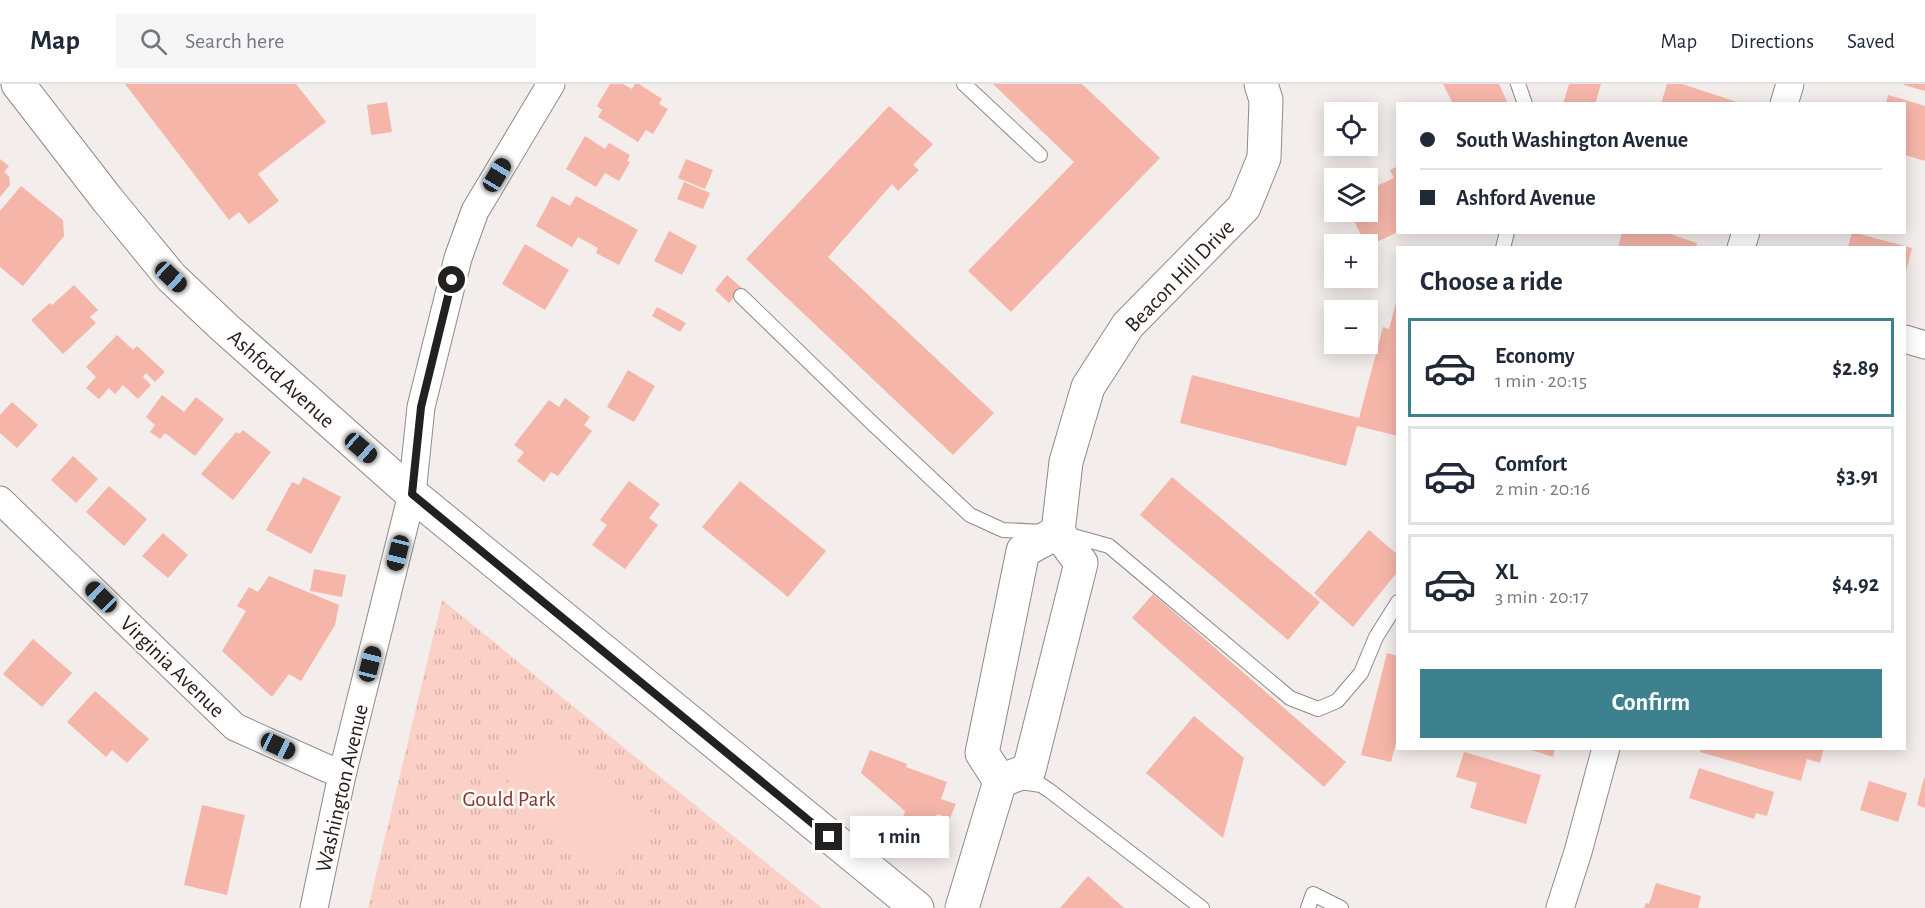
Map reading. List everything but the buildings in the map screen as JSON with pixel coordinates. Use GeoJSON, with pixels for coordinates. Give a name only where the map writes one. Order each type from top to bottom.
{"type":"FeatureCollection","features":[{"type":"Feature","properties":{"kind":"street","name":"Ashford Avenue"},"geometry":{"type":"LineString","coordinates":[[18,84],[171,277],[412,494],[918,908]]}},
{"type":"Feature","properties":{"kind":"street","name":"Washington Avenue"},"geometry":{"type":"LineString","coordinates":[[314,908],[342,776],[412,494],[421,407],[458,258],[475,211],[551,84]]}},
{"type":"Feature","properties":{"kind":"street","name":"Beacon Hill Drive"},"geometry":{"type":"LineString","coordinates":[[1058,532],[1066,462],[1088,387],[1128,325],[1244,207],[1264,158],[1266,100],[1261,84]]}},
{"type":"Feature","properties":{"kind":"street"},"geometry":{"type":"LineString","coordinates":[[1785,102],[1790,84]]}},
{"type":"Feature","properties":{"kind":"street"},"geometry":{"type":"LineString","coordinates":[[1906,339],[1925,345]]}},
{"type":"Feature","properties":{"kind":"street","name":"Virginia Avenue"},"geometry":{"type":"LineString","coordinates":[[0,500],[236,727],[342,776]]}},
{"type":"Feature","properties":{"kind":"street"},"geometry":{"type":"LineString","coordinates":[[962,908],[1000,781],[982,753],[1023,551],[1058,532],[1081,563],[1029,770],[1000,781]]}},
{"type":"Feature","properties":{"kind":"street"},"geometry":{"type":"LineString","coordinates":[[1560,908],[1578,852],[1604,750]]}},
{"type":"Feature","properties":{"kind":"lane"},"geometry":{"type":"LineString","coordinates":[[964,84],[1040,155]]}},
{"type":"Feature","properties":{"kind":"lane"},"geometry":{"type":"LineString","coordinates":[[1518,84],[1524,102]]}},
{"type":"Feature","properties":{"kind":"lane"},"geometry":{"type":"LineString","coordinates":[[741,296],[970,515],[1003,530],[1058,532],[1109,546],[1290,698],[1317,709],[1337,700],[1361,674],[1376,637],[1396,605]]}},
{"type":"Feature","properties":{"kind":"lane"},"geometry":{"type":"LineString","coordinates":[[1000,781],[1041,785],[1202,908]]}},
{"type":"Feature","properties":{"kind":"lane"},"geometry":{"type":"LineString","coordinates":[[1308,908],[1313,894],[1341,908]]}},
{"type":"Feature","properties":{"kind":"green space","name":"Gould Park"},"geometry":{"type":"Polygon","coordinates":[[[442,600],[822,908],[368,908],[442,600]]]}},
{"type":"Feature","properties":{"kind":"green space"},"geometry":{"type":"Polygon","coordinates":[[[545,732],[658,817],[612,878],[499,794],[545,732]]]}},
{"type":"Feature","properties":{"kind":"route"},"geometry":{"type":"LineString","coordinates":[[452,280],[421,407],[412,494],[829,837]]}}]}
